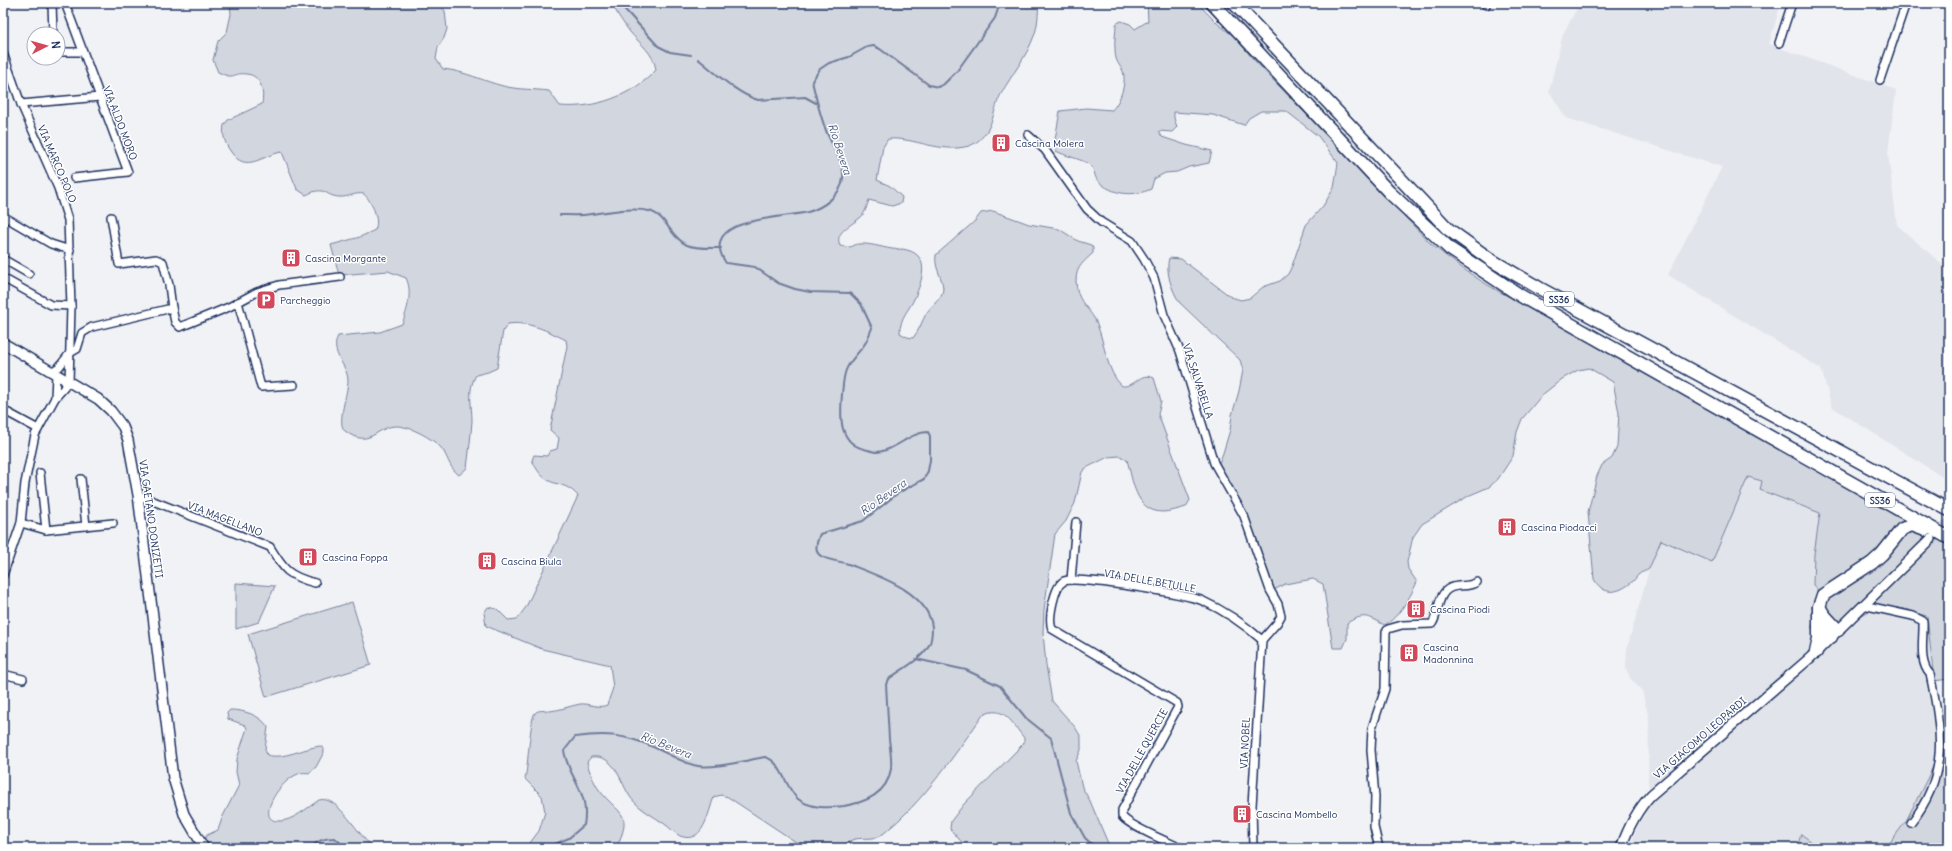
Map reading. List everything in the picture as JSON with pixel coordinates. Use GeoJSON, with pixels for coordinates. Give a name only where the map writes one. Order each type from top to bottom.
{"type":"FeatureCollection","features":[{"type":"Feature","properties":{"kind":"highway","name":"SS36"},"geometry":{"type":"LineString","coordinates":[[1212,3],[1389,192],[1450,249],[1521,296],[1949,538]]}},
{"type":"Feature","properties":{"kind":"highway","name":"SS36"},"geometry":{"type":"LineString","coordinates":[[1234,3],[1415,197],[1448,229],[1471,246],[1491,260],[1539,288],[1949,510]]}},
{"type":"Feature","properties":{"kind":"highway"},"geometry":{"type":"LineString","coordinates":[[1811,461],[1832,478],[1891,512],[1897,522],[1896,535]]}},
{"type":"Feature","properties":{"kind":"highway"},"geometry":{"type":"LineString","coordinates":[[1813,655],[1819,638],[1819,607],[1823,595],[1872,563],[1890,545],[1896,535],[1906,527],[1915,526],[1949,543]]}},
{"type":"Feature","properties":{"kind":"highway"},"geometry":{"type":"LineString","coordinates":[[1819,607],[1835,633]]}},
{"type":"Feature","properties":{"kind":"highway"},"geometry":{"type":"LineString","coordinates":[[1819,627],[1835,633]]}},
{"type":"Feature","properties":{"kind":"street"},"geometry":{"type":"LineString","coordinates":[[52,3],[53,26]]}},
{"type":"Feature","properties":{"kind":"street","name":"VIA ALDO MORO"},"geometry":{"type":"LineString","coordinates":[[65,3],[128,172],[74,178]]}},
{"type":"Feature","properties":{"kind":"street"},"geometry":{"type":"LineString","coordinates":[[1779,43],[1792,3]]}},
{"type":"Feature","properties":{"kind":"street"},"geometry":{"type":"LineString","coordinates":[[1880,80],[1906,3]]}},
{"type":"Feature","properties":{"kind":"street"},"geometry":{"type":"LineString","coordinates":[[66,52],[83,52]]}},
{"type":"Feature","properties":{"kind":"street","name":"VIA MARCO POLO"},"geometry":{"type":"LineString","coordinates":[[3,53],[21,104],[64,205],[68,220],[71,306],[70,353],[67,382]]}},
{"type":"Feature","properties":{"kind":"street"},"geometry":{"type":"LineString","coordinates":[[21,104],[100,97]]}},
{"type":"Feature","properties":{"kind":"street","name":"VIA SALVABELLA"},"geometry":{"type":"LineString","coordinates":[[1028,135],[1045,150],[1087,208],[1100,222],[1132,241],[1154,278],[1164,315],[1180,351],[1214,464],[1244,516],[1270,590],[1278,604],[1281,616],[1277,623],[1262,640]]}},
{"type":"Feature","properties":{"kind":"street"},"geometry":{"type":"LineString","coordinates":[[3,216],[51,244],[70,250]]}},
{"type":"Feature","properties":{"kind":"street"},"geometry":{"type":"LineString","coordinates":[[111,217],[120,264],[156,259],[163,262],[170,285],[175,322],[180,327],[238,302],[257,292],[279,285],[340,277]]}},
{"type":"Feature","properties":{"kind":"street"},"geometry":{"type":"LineString","coordinates":[[3,259],[29,274]]}},
{"type":"Feature","properties":{"kind":"street"},"geometry":{"type":"LineString","coordinates":[[3,278],[51,305],[71,306]]}},
{"type":"Feature","properties":{"kind":"street"},"geometry":{"type":"LineString","coordinates":[[238,302],[261,387],[294,385]]}},
{"type":"Feature","properties":{"kind":"street"},"geometry":{"type":"LineString","coordinates":[[54,398],[54,373],[63,364],[70,353],[77,349],[82,333],[87,329],[172,308]]}},
{"type":"Feature","properties":{"kind":"street","name":"VIA GAETANO DONIZETTI"},"geometry":{"type":"LineString","coordinates":[[3,343],[98,399],[111,411],[120,423],[129,445],[138,495],[170,763],[180,804],[203,846]]}},
{"type":"Feature","properties":{"kind":"street"},"geometry":{"type":"LineString","coordinates":[[3,575],[21,523],[30,453],[38,429],[54,398],[61,392],[67,382]]}},
{"type":"Feature","properties":{"kind":"street"},"geometry":{"type":"LineString","coordinates":[[3,410],[38,429]]}},
{"type":"Feature","properties":{"kind":"street"},"geometry":{"type":"LineString","coordinates":[[40,473],[46,530]]}},
{"type":"Feature","properties":{"kind":"street"},"geometry":{"type":"LineString","coordinates":[[80,480],[86,526]]}},
{"type":"Feature","properties":{"kind":"street","name":"VIA MAGELLANO"},"geometry":{"type":"LineString","coordinates":[[138,495],[270,547],[281,565],[295,577],[315,583]]}},
{"type":"Feature","properties":{"kind":"street"},"geometry":{"type":"LineString","coordinates":[[1070,580],[1076,522]]}},
{"type":"Feature","properties":{"kind":"street"},"geometry":{"type":"LineString","coordinates":[[21,523],[46,530],[113,523]]}},
{"type":"Feature","properties":{"kind":"street","name":"VIA GIACOMO LEOPARDI"},"geometry":{"type":"LineString","coordinates":[[1621,848],[1630,823],[1639,808],[1651,795],[1813,655],[1931,540]]}},
{"type":"Feature","properties":{"kind":"street","name":"VIA DELLE BETULLE"},"geometry":{"type":"LineString","coordinates":[[1070,580],[1082,580],[1154,590],[1201,601],[1231,616],[1262,640]]}},
{"type":"Feature","properties":{"kind":"street","name":"VIA DELLE QUERCIE"},"geometry":{"type":"LineString","coordinates":[[1070,580],[1060,584],[1057,591],[1050,616],[1052,629],[1177,703],[1178,707],[1122,810],[1122,816],[1126,821],[1181,848]]}},
{"type":"Feature","properties":{"kind":"street"},"geometry":{"type":"LineString","coordinates":[[1379,848],[1374,827],[1375,797],[1371,750],[1372,728],[1385,689],[1386,632],[1388,629],[1395,626],[1430,625],[1433,622],[1444,593],[1457,586],[1471,586],[1477,582]]}},
{"type":"Feature","properties":{"kind":"street"},"geometry":{"type":"LineString","coordinates":[[1863,605],[1914,616],[1923,621],[1923,657],[1925,669],[1930,674],[1938,720],[1939,763],[1935,782],[1919,813],[1911,823]]}},
{"type":"Feature","properties":{"kind":"street","name":"VIA NOBEL"},"geometry":{"type":"LineString","coordinates":[[1253,848],[1252,806],[1259,666],[1262,640]]}},
{"type":"Feature","properties":{"kind":"street"},"geometry":{"type":"LineString","coordinates":[[3,674],[23,679]]}},
{"type":"Feature","properties":{"kind":"shaded area"},"geometry":{"type":"Polygon","coordinates":[[[230,3],[440,4],[445,11],[447,29],[444,38],[438,47],[436,59],[443,69],[509,87],[549,91],[560,106],[573,106],[599,103],[624,94],[636,87],[656,70],[650,54],[628,29],[612,3],[1039,3],[1038,20],[1031,44],[1001,94],[987,131],[983,136],[972,145],[958,148],[937,147],[908,140],[888,139],[883,147],[877,180],[890,186],[902,197],[901,203],[892,206],[869,200],[865,212],[862,216],[844,229],[839,236],[839,241],[840,246],[846,247],[862,244],[894,249],[905,249],[915,253],[919,258],[922,263],[922,277],[918,291],[903,318],[900,327],[900,333],[907,337],[913,338],[926,314],[939,299],[942,292],[943,288],[936,264],[936,255],[975,221],[981,213],[993,211],[1029,224],[1059,229],[1078,241],[1091,245],[1093,248],[1093,253],[1081,265],[1077,272],[1077,289],[1081,300],[1097,324],[1112,373],[1122,386],[1127,386],[1145,376],[1154,378],[1161,401],[1158,414],[1190,500],[1186,507],[1168,512],[1153,510],[1146,506],[1137,493],[1127,460],[1120,456],[1108,457],[1086,468],[1082,472],[1075,503],[1066,521],[1055,534],[1044,610],[1043,632],[1046,665],[1052,701],[1075,727],[1081,737],[1081,750],[1076,761],[1082,787],[1090,801],[1110,848],[967,848],[950,829],[951,821],[964,804],[1024,743],[1024,738],[1007,717],[1002,713],[990,712],[983,715],[937,778],[912,808],[898,821],[878,837],[852,840],[842,848],[805,848],[728,797],[721,795],[714,797],[704,826],[700,832],[695,836],[688,838],[680,836],[643,809],[631,798],[612,765],[599,757],[591,757],[587,762],[594,781],[600,791],[622,815],[624,820],[624,827],[616,848],[526,848],[539,831],[545,812],[542,796],[525,779],[533,717],[535,713],[580,704],[604,706],[607,705],[613,688],[610,665],[542,649],[486,626],[484,613],[488,607],[497,609],[508,620],[517,619],[526,607],[578,496],[572,490],[543,477],[532,460],[534,455],[547,456],[550,451],[557,449],[559,438],[550,430],[567,346],[566,340],[531,325],[516,323],[508,324],[503,331],[497,368],[476,375],[473,381],[471,392],[471,438],[467,468],[459,475],[437,444],[414,430],[395,426],[387,428],[369,437],[362,438],[354,437],[345,431],[342,422],[342,415],[348,381],[345,369],[337,354],[336,342],[338,336],[380,332],[402,324],[406,313],[409,295],[408,283],[406,278],[388,271],[339,275],[331,245],[360,237],[375,230],[377,221],[376,216],[370,201],[364,194],[339,197],[317,191],[306,195],[297,189],[282,152],[255,161],[242,162],[229,149],[224,136],[224,125],[228,120],[262,104],[263,94],[261,85],[256,77],[246,74],[231,76],[224,75],[218,72],[213,60],[218,41],[227,32],[231,14],[230,3]]]}},
{"type":"Feature","properties":{"kind":"shaded area"},"geometry":{"type":"Polygon","coordinates":[[[1147,3],[1197,3],[1218,24],[1236,38],[1253,59],[1431,244],[1474,276],[1496,290],[1520,302],[1949,544],[1949,679],[1934,681],[1927,616],[1877,606],[1838,630],[1830,622],[1823,595],[1813,585],[1814,554],[1820,513],[1760,490],[1762,481],[1748,477],[1712,562],[1661,540],[1649,569],[1639,574],[1627,586],[1616,591],[1606,591],[1598,585],[1594,579],[1588,512],[1597,476],[1602,465],[1612,458],[1617,447],[1619,413],[1613,382],[1589,368],[1578,370],[1562,379],[1542,395],[1522,419],[1517,432],[1513,456],[1498,479],[1489,487],[1470,495],[1422,524],[1413,537],[1407,562],[1408,569],[1417,582],[1408,600],[1394,618],[1384,625],[1374,619],[1366,617],[1357,618],[1347,623],[1347,639],[1343,648],[1333,648],[1323,584],[1313,579],[1285,584],[1276,589],[1270,590],[1244,516],[1217,468],[1230,430],[1232,415],[1243,370],[1240,360],[1180,303],[1172,287],[1168,263],[1169,258],[1181,259],[1231,297],[1241,300],[1250,298],[1263,287],[1280,281],[1288,274],[1292,266],[1306,225],[1323,206],[1334,188],[1338,163],[1318,136],[1286,111],[1261,111],[1249,118],[1244,125],[1213,115],[1174,112],[1177,127],[1172,132],[1159,131],[1162,137],[1186,145],[1212,151],[1209,163],[1189,167],[1177,172],[1165,173],[1154,179],[1151,189],[1144,192],[1130,194],[1116,192],[1098,181],[1090,165],[1056,151],[1054,145],[1060,111],[1086,108],[1112,110],[1118,102],[1124,85],[1124,74],[1115,55],[1116,24],[1121,21],[1130,24],[1135,29],[1148,21],[1147,3]]]}},
{"type":"Feature","properties":{"kind":"shaded area"},"geometry":{"type":"Polygon","coordinates":[[[1580,3],[1781,3],[1769,44],[1896,90],[1888,153],[1897,225],[1949,270],[1949,471],[1944,478],[1832,407],[1821,369],[1668,275],[1722,167],[1566,118],[1549,91],[1563,34],[1580,3]]]}},
{"type":"Feature","properties":{"kind":"shaded area"},"geometry":{"type":"Polygon","coordinates":[[[1748,477],[1762,481],[1761,490],[1820,513],[1814,553],[1813,585],[1823,595],[1838,630],[1877,606],[1927,616],[1936,705],[1934,765],[1906,821],[1886,848],[1820,848],[1801,834],[1797,848],[1629,848],[1639,823],[1644,816],[1651,795],[1648,782],[1649,719],[1642,691],[1630,678],[1626,668],[1627,648],[1651,563],[1661,540],[1712,562],[1748,477]]]}},
{"type":"Feature","properties":{"kind":"shaded area"},"geometry":{"type":"Polygon","coordinates":[[[236,583],[275,586],[259,622],[236,629],[236,583]]]}},
{"type":"Feature","properties":{"kind":"shaded area"},"geometry":{"type":"Polygon","coordinates":[[[352,602],[371,665],[266,697],[248,634],[352,602]]]}},
{"type":"Feature","properties":{"kind":"shaded area"},"geometry":{"type":"Polygon","coordinates":[[[230,710],[251,714],[261,719],[265,723],[268,727],[265,749],[267,755],[280,756],[314,747],[320,746],[323,748],[324,752],[316,767],[309,773],[300,773],[291,778],[275,795],[270,804],[269,813],[271,819],[283,821],[289,819],[300,814],[319,800],[326,800],[341,810],[368,843],[374,848],[175,848],[197,847],[204,845],[204,839],[207,835],[218,830],[223,816],[239,785],[236,772],[237,759],[247,728],[245,725],[228,719],[227,713],[230,710]]]}},
{"type":"Feature","properties":{"kind":"shaded area"},"geometry":{"type":"Polygon","coordinates":[[[1934,765],[1943,773],[1949,775],[1949,848],[1886,848],[1906,821],[1934,765]]]}},
{"type":"Feature","properties":{"kind":"shaded area"},"geometry":{"type":"Polygon","coordinates":[[[1801,834],[1820,848],[1797,848],[1801,834]]]}},
{"type":"Feature","properties":{"kind":"waterway"},"geometry":{"type":"LineString","coordinates":[[619,3],[658,46],[670,52],[691,55]]}},
{"type":"Feature","properties":{"kind":"waterway","name":"Rio Bevera"},"geometry":{"type":"LineString","coordinates":[[546,848],[569,838],[584,825],[585,813],[582,795],[570,771],[564,751],[575,737],[605,735],[633,739],[659,749],[692,765],[705,767],[765,757],[776,764],[798,799],[814,806],[838,807],[860,802],[880,791],[889,778],[891,769],[891,754],[886,684],[890,678],[922,655],[926,650],[931,639],[932,627],[928,614],[911,594],[899,586],[886,579],[848,564],[824,558],[817,552],[816,546],[820,534],[863,521],[898,493],[924,479],[928,471],[930,460],[930,436],[928,432],[921,433],[884,451],[877,452],[858,447],[851,442],[843,429],[841,421],[841,403],[845,373],[848,366],[866,342],[872,328],[861,304],[850,293],[810,292],[795,289],[778,283],[755,267],[726,263],[720,248],[723,236],[733,228],[747,222],[808,212],[825,204],[839,190],[843,178],[842,167],[838,155],[829,138],[818,107],[812,81],[820,69],[829,63],[849,57],[867,47],[874,46],[929,85],[938,87],[944,84],[957,71],[995,18],[1000,3]]}},
{"type":"Feature","properties":{"kind":"waterway"},"geometry":{"type":"LineString","coordinates":[[698,59],[734,88],[758,100],[805,97],[816,103]]}},
{"type":"Feature","properties":{"kind":"waterway"},"geometry":{"type":"LineString","coordinates":[[560,215],[583,215],[628,210],[649,211],[660,217],[681,242],[699,248],[721,248]]}},
{"type":"Feature","properties":{"kind":"waterway"},"geometry":{"type":"LineString","coordinates":[[916,659],[966,670],[1000,686],[1026,718],[1051,738],[1071,813],[1085,838],[1096,848]]}},
{"type":"Feature","properties":{"kind":"waterway","name":"Rio Bevera"},"geometry":{"type":"LineString","coordinates":[[311,848],[316,843],[328,838],[335,838],[346,848]]}},
{"type":"Feature","properties":{"kind":"waterway","name":"Rio Bevera"},"geometry":{"type":"LineString","coordinates":[[217,848],[234,845],[238,848]]}},
{"type":"Feature","properties":{"kind":"tunnel"},"geometry":{"type":"LineString","coordinates":[[1934,536],[1949,522]]}},
{"type":"Feature","properties":{"kind":"place","name":"Cascina Molera"},"geometry":{"type":"Point","coordinates":[1001,143]}},
{"type":"Feature","properties":{"kind":"place","name":"Cascina Morgante"},"geometry":{"type":"Point","coordinates":[291,258]}},
{"type":"Feature","properties":{"kind":"place","name":"Parcheggio"},"geometry":{"type":"Point","coordinates":[266,300]}},
{"type":"Feature","properties":{"kind":"place","name":"Cascina Piodacci"},"geometry":{"type":"Point","coordinates":[1507,527]}},
{"type":"Feature","properties":{"kind":"place","name":"Cascina Foppa"},"geometry":{"type":"Point","coordinates":[308,557]}},
{"type":"Feature","properties":{"kind":"place","name":"Cascina Biula"},"geometry":{"type":"Point","coordinates":[487,561]}},
{"type":"Feature","properties":{"kind":"place","name":"Cascina Piodi"},"geometry":{"type":"Point","coordinates":[1416,609]}},
{"type":"Feature","properties":{"kind":"place","name":"Cascina Madonnina"},"geometry":{"type":"Point","coordinates":[1409,653]}},
{"type":"Feature","properties":{"kind":"place","name":"Cascina Mombello"},"geometry":{"type":"Point","coordinates":[1242,814]}}]}
